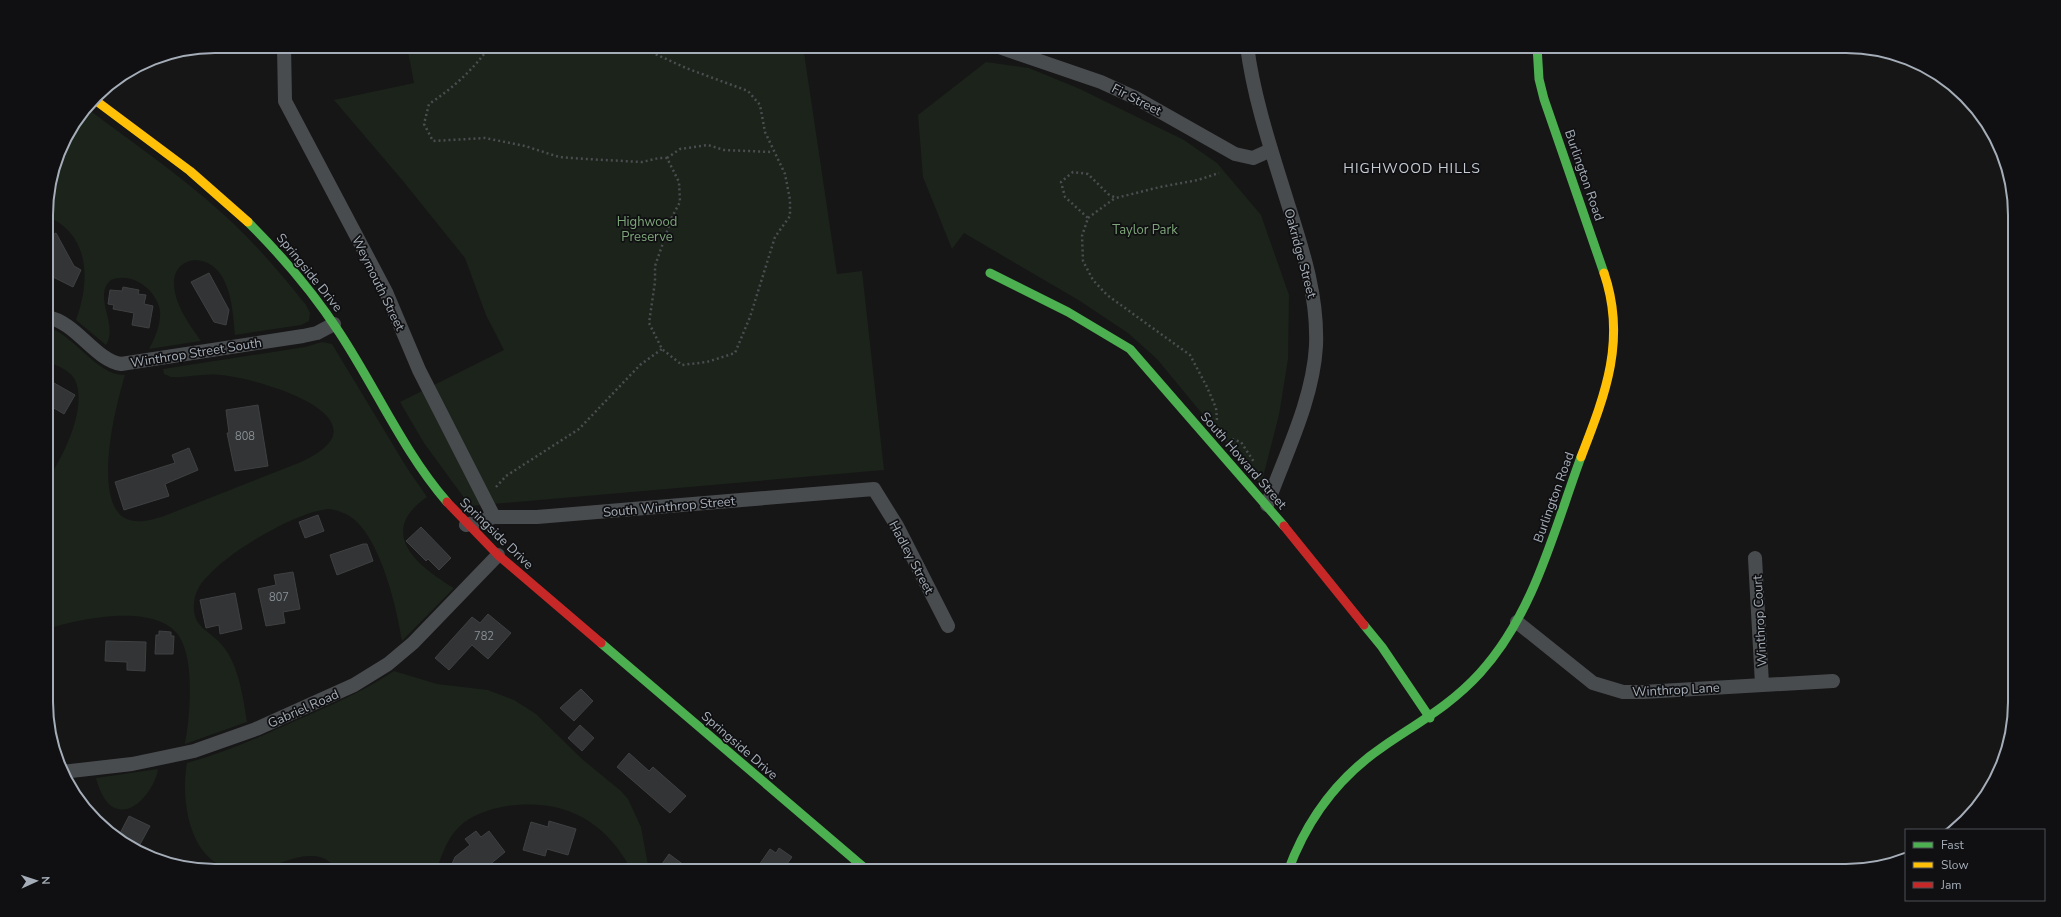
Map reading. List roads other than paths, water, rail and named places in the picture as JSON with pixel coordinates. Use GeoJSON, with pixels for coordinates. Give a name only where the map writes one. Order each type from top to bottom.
{"type":"FeatureCollection","features":[{"type":"Feature","properties":{"kind":"street","name":"Weymouth Street"},"geometry":{"type":"LineString","coordinates":[[284,53],[285,101],[386,292],[419,370],[494,517]]}},
{"type":"Feature","properties":{"kind":"street","name":"Fir Street"},"geometry":{"type":"LineString","coordinates":[[1016,53],[1101,82],[1136,98],[1235,154],[1253,158],[1271,150]]}},
{"type":"Feature","properties":{"kind":"street","name":"Oakridge Street"},"geometry":{"type":"LineString","coordinates":[[1248,53],[1254,88],[1271,150],[1312,284],[1316,318],[1316,347],[1308,394],[1267,505]]}},
{"type":"Feature","properties":{"kind":"street","name":"Burlington Road"},"geometry":{"type":"LineString","coordinates":[[1290,864],[1293,854],[1309,824],[1327,796],[1356,766],[1383,747],[1430,718],[1460,694],[1482,670],[1517,622],[1535,584],[1605,391],[1614,345],[1614,316],[1609,288],[1544,99],[1539,79],[1537,53]]}},
{"type":"Feature","properties":{"kind":"street","name":"Springside Drive"},"geometry":{"type":"LineString","coordinates":[[99,103],[176,158],[232,205],[282,256],[334,324],[420,467],[466,525],[498,555],[860,864]]}},
{"type":"Feature","properties":{"kind":"street","name":"South Howard Street"},"geometry":{"type":"LineString","coordinates":[[990,273],[1068,312],[1130,349],[1267,505],[1382,647],[1430,718]]}},
{"type":"Feature","properties":{"kind":"street","name":"Winthrop Street South"},"geometry":{"type":"LineString","coordinates":[[53,320],[63,324],[109,360],[121,364],[303,336],[316,333],[334,324]]}},
{"type":"Feature","properties":{"kind":"street","name":"South Winthrop Street"},"geometry":{"type":"LineString","coordinates":[[466,525],[494,517],[538,517],[874,489]]}},
{"type":"Feature","properties":{"kind":"street","name":"Hadley Street"},"geometry":{"type":"LineString","coordinates":[[874,489],[897,526],[948,626]]}},
{"type":"Feature","properties":{"kind":"street","name":"Gabriel Road"},"geometry":{"type":"LineString","coordinates":[[69,771],[132,764],[194,752],[256,729],[354,685],[388,664],[413,643],[498,555]]}},
{"type":"Feature","properties":{"kind":"street","name":"Winthrop Court"},"geometry":{"type":"LineString","coordinates":[[1755,558],[1762,684]]}},
{"type":"Feature","properties":{"kind":"street","name":"Winthrop Lane"},"geometry":{"type":"LineString","coordinates":[[1517,622],[1593,683],[1623,692],[1833,681]]}},
{"type":"Feature","properties":{"kind":"district","name":"HIGHWOOD HILLS"},"geometry":{"type":"Point","coordinates":[1412,168]}},
{"type":"Feature","properties":{"kind":"park label","name":"Highwood Preserve"},"geometry":{"type":"Point","coordinates":[647,228]}},
{"type":"Feature","properties":{"kind":"park label","name":"Taylor Park"},"geometry":{"type":"Point","coordinates":[1145,229]}}]}
